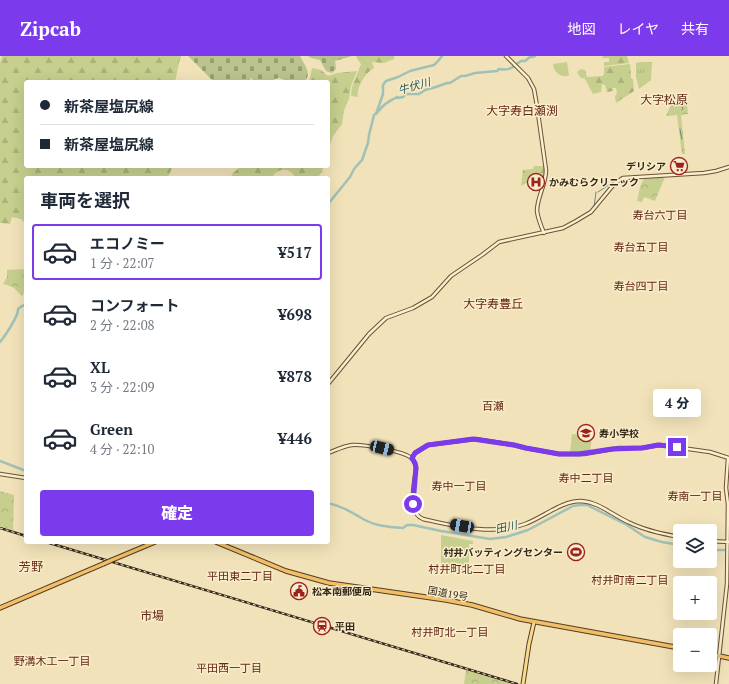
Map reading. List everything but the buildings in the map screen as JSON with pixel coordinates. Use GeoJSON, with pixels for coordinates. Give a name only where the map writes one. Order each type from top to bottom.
{"type":"FeatureCollection","features":[{"type":"Feature","properties":{"kind":"highway"},"geometry":{"type":"LineString","coordinates":[[0,608],[150,544]]}},
{"type":"Feature","properties":{"kind":"highway","name":"国道19号"},"geometry":{"type":"LineString","coordinates":[[221,544],[284,570],[323,582],[446,600],[534,622],[673,647]]}},
{"type":"Feature","properties":{"kind":"highway"},"geometry":{"type":"LineString","coordinates":[[717,655],[729,658]]}},
{"type":"Feature","properties":{"kind":"main road"},"geometry":{"type":"LineString","coordinates":[[506,56],[519,68],[532,84],[538,107],[546,176],[537,211],[544,233]]}},
{"type":"Feature","properties":{"kind":"main road"},"geometry":{"type":"LineString","coordinates":[[330,382],[363,341],[383,320],[413,308],[432,297],[451,276],[499,242],[567,227],[588,214],[616,183],[623,178],[708,173],[729,167]]}},
{"type":"Feature","properties":{"kind":"main road"},"geometry":{"type":"LineString","coordinates":[[412,458],[415,453],[428,445],[473,439],[559,454],[579,454],[619,448],[642,448],[660,445],[710,452],[728,458],[726,488],[728,504],[727,584],[716,684]]}},
{"type":"Feature","properties":{"kind":"main road"},"geometry":{"type":"LineString","coordinates":[[330,452],[349,445],[357,445],[390,450],[412,458],[416,468],[413,507],[416,514],[424,519],[481,529],[503,529],[524,525],[569,503],[585,502],[596,504],[636,526],[673,536]]}},
{"type":"Feature","properties":{"kind":"main road"},"geometry":{"type":"LineString","coordinates":[[0,474],[24,478]]}},
{"type":"Feature","properties":{"kind":"main road"},"geometry":{"type":"LineString","coordinates":[[717,542],[728,543]]}},
{"type":"Feature","properties":{"kind":"main road"},"geometry":{"type":"LineString","coordinates":[[523,684],[534,622]]}},
{"type":"Feature","properties":{"kind":"green space"},"geometry":{"type":"Polygon","coordinates":[[[2,56],[181,56],[175,80],[24,80],[24,168],[172,168],[169,175],[24,176],[24,222],[21,219],[12,217],[10,224],[0,223],[0,63],[2,56]]]}},
{"type":"Feature","properties":{"kind":"green space"},"geometry":{"type":"Polygon","coordinates":[[[188,56],[300,56],[308,72],[306,80],[284,80],[279,78],[273,80],[253,80],[250,77],[251,80],[212,80],[188,56]]]}},
{"type":"Feature","properties":{"kind":"green space"},"geometry":{"type":"Polygon","coordinates":[[[308,56],[352,56],[335,61],[336,69],[332,73],[326,71],[320,60],[308,56]]]}},
{"type":"Feature","properties":{"kind":"green space"},"geometry":{"type":"Polygon","coordinates":[[[356,56],[394,56],[394,59],[384,63],[372,62],[374,68],[367,73],[362,81],[358,89],[358,97],[351,96],[352,87],[361,64],[356,56]]]}},
{"type":"Feature","properties":{"kind":"green space"},"geometry":{"type":"Polygon","coordinates":[[[603,56],[627,56],[629,63],[604,66],[604,62],[609,62],[609,58],[602,58],[603,56]]]}},
{"type":"Feature","properties":{"kind":"green space"},"geometry":{"type":"Polygon","coordinates":[[[567,62],[569,76],[558,74],[553,64],[567,62]]]}},
{"type":"Feature","properties":{"kind":"green space"},"geometry":{"type":"Polygon","coordinates":[[[652,62],[651,80],[639,89],[636,77],[636,63],[652,62]]]}},
{"type":"Feature","properties":{"kind":"green space"},"geometry":{"type":"Polygon","coordinates":[[[630,64],[634,91],[616,103],[616,88],[613,88],[613,91],[607,92],[605,85],[602,84],[601,92],[593,94],[585,79],[580,77],[577,72],[581,69],[585,70],[587,77],[603,76],[604,67],[630,64]]]}},
{"type":"Feature","properties":{"kind":"green space"},"geometry":{"type":"Polygon","coordinates":[[[312,68],[321,70],[328,76],[337,73],[357,71],[351,86],[349,99],[344,110],[342,124],[333,136],[330,145],[330,80],[309,80],[312,68]]]}},
{"type":"Feature","properties":{"kind":"green space"},"geometry":{"type":"Polygon","coordinates":[[[684,93],[686,95],[688,114],[681,115],[685,154],[682,154],[677,115],[666,116],[670,107],[684,93]]]}},
{"type":"Feature","properties":{"kind":"green space"},"geometry":{"type":"Polygon","coordinates":[[[534,166],[544,166],[545,176],[532,180],[521,186],[523,170],[533,169],[534,166]]]}},
{"type":"Feature","properties":{"kind":"green space"},"geometry":{"type":"Polygon","coordinates":[[[239,168],[323,168],[319,176],[294,176],[291,172],[285,170],[274,174],[273,176],[231,176],[239,168]]]}},
{"type":"Feature","properties":{"kind":"green space"},"geometry":{"type":"Polygon","coordinates":[[[665,177],[655,201],[644,197],[642,202],[637,201],[640,187],[644,178],[665,177]]]}},
{"type":"Feature","properties":{"kind":"green space"},"geometry":{"type":"Polygon","coordinates":[[[24,269],[24,292],[22,296],[13,287],[3,284],[7,277],[7,270],[24,269]]]}},
{"type":"Feature","properties":{"kind":"green space"},"geometry":{"type":"Polygon","coordinates":[[[572,434],[592,437],[590,452],[570,453],[572,434]]]}},
{"type":"Feature","properties":{"kind":"green space"},"geometry":{"type":"Polygon","coordinates":[[[0,491],[14,495],[13,530],[0,526],[0,491]]]}},
{"type":"Feature","properties":{"kind":"green space"},"geometry":{"type":"Polygon","coordinates":[[[441,535],[473,541],[473,544],[469,544],[469,570],[444,570],[441,568],[441,535]]]}},
{"type":"Feature","properties":{"kind":"green space"},"geometry":{"type":"Polygon","coordinates":[[[466,670],[511,684],[464,684],[466,670]]]}},
{"type":"Feature","properties":{"kind":"waterway"},"geometry":{"type":"LineString","coordinates":[[438,61],[442,56]]}},
{"type":"Feature","properties":{"kind":"waterway","name":"牛伏川"},"geometry":{"type":"LineString","coordinates":[[330,202],[362,160],[368,143],[374,115],[386,103],[397,97],[403,97],[406,94],[419,94],[425,90],[450,83],[461,76],[497,71],[499,69],[509,69],[521,61],[525,61],[530,57],[535,56]]}},
{"type":"Feature","properties":{"kind":"waterway"},"geometry":{"type":"LineString","coordinates":[[376,114],[383,94],[383,85],[386,81],[410,71],[434,65],[437,62]]}},
{"type":"Feature","properties":{"kind":"waterway"},"geometry":{"type":"LineString","coordinates":[[682,110],[683,108],[680,105],[686,103]]}},
{"type":"Feature","properties":{"kind":"waterway"},"geometry":{"type":"LineString","coordinates":[[680,129],[681,135]]}},
{"type":"Feature","properties":{"kind":"waterway"},"geometry":{"type":"LineString","coordinates":[[681,135],[682,139]]}},
{"type":"Feature","properties":{"kind":"waterway"},"geometry":{"type":"LineString","coordinates":[[598,192],[618,179]]}},
{"type":"Feature","properties":{"kind":"waterway"},"geometry":{"type":"LineString","coordinates":[[594,207],[596,192]]}},
{"type":"Feature","properties":{"kind":"waterway","name":"牛伏川"},"geometry":{"type":"LineString","coordinates":[[0,342],[8,331],[18,312],[18,309],[24,305]]}},
{"type":"Feature","properties":{"kind":"waterway","name":"田川"},"geometry":{"type":"LineString","coordinates":[[0,461],[24,470]]}},
{"type":"Feature","properties":{"kind":"waterway","name":"田川"},"geometry":{"type":"LineString","coordinates":[[330,503],[377,525],[403,528],[407,525],[413,525],[490,539],[506,537],[528,530],[573,506],[587,505],[627,525],[645,537],[673,544]]}},
{"type":"Feature","properties":{"kind":"waterway","name":"田川"},"geometry":{"type":"LineString","coordinates":[[717,550],[729,550]]}},
{"type":"Feature","properties":{"kind":"railway"},"geometry":{"type":"LineString","coordinates":[[0,528],[24,535]]}},
{"type":"Feature","properties":{"kind":"railway"},"geometry":{"type":"LineString","coordinates":[[53,544],[517,684]]}},
{"type":"Feature","properties":{"kind":"place","name":"デリシア"},"geometry":{"type":"Point","coordinates":[679,166]}},
{"type":"Feature","properties":{"kind":"place","name":"かみむらクリニック"},"geometry":{"type":"Point","coordinates":[536,182]}},
{"type":"Feature","properties":{"kind":"place","name":"寿小学校"},"geometry":{"type":"Point","coordinates":[586,433]}},
{"type":"Feature","properties":{"kind":"place","name":"村井バッティングセンター"},"geometry":{"type":"Point","coordinates":[576,552]}},
{"type":"Feature","properties":{"kind":"place","name":"松本南郵便局"},"geometry":{"type":"Point","coordinates":[299,591]}},
{"type":"Feature","properties":{"kind":"place","name":"平田"},"geometry":{"type":"Point","coordinates":[322,626]}},
{"type":"Feature","properties":{"kind":"district","name":"大字松原"},"geometry":{"type":"Point","coordinates":[664,100]}},
{"type":"Feature","properties":{"kind":"district","name":"大字寿白瀬渕"},"geometry":{"type":"Point","coordinates":[522,111]}},
{"type":"Feature","properties":{"kind":"district","name":"寿台六丁目"},"geometry":{"type":"Point","coordinates":[660,215]}},
{"type":"Feature","properties":{"kind":"district","name":"寿台五丁目"},"geometry":{"type":"Point","coordinates":[641,247]}},
{"type":"Feature","properties":{"kind":"district","name":"寿台四丁目"},"geometry":{"type":"Point","coordinates":[641,286]}},
{"type":"Feature","properties":{"kind":"district","name":"大字寿豊丘"},"geometry":{"type":"Point","coordinates":[493,304]}},
{"type":"Feature","properties":{"kind":"district","name":"百瀬"},"geometry":{"type":"Point","coordinates":[493,406]}},
{"type":"Feature","properties":{"kind":"district","name":"寿中二丁目"},"geometry":{"type":"Point","coordinates":[586,478]}},
{"type":"Feature","properties":{"kind":"district","name":"寿中一丁目"},"geometry":{"type":"Point","coordinates":[459,486]}},
{"type":"Feature","properties":{"kind":"district","name":"寿南一丁目"},"geometry":{"type":"Point","coordinates":[695,496]}},
{"type":"Feature","properties":{"kind":"district","name":"芳野"},"geometry":{"type":"Point","coordinates":[31,567]}},
{"type":"Feature","properties":{"kind":"district","name":"村井町北二丁目"},"geometry":{"type":"Point","coordinates":[467,569]}},
{"type":"Feature","properties":{"kind":"district","name":"平田東二丁目"},"geometry":{"type":"Point","coordinates":[240,576]}},
{"type":"Feature","properties":{"kind":"district","name":"村井町南二丁目"},"geometry":{"type":"Point","coordinates":[630,580]}},
{"type":"Feature","properties":{"kind":"district","name":"市場"},"geometry":{"type":"Point","coordinates":[152,616]}},
{"type":"Feature","properties":{"kind":"district","name":"村井町北一丁目"},"geometry":{"type":"Point","coordinates":[450,632]}},
{"type":"Feature","properties":{"kind":"district","name":"野溝木工一丁目"},"geometry":{"type":"Point","coordinates":[52,661]}},
{"type":"Feature","properties":{"kind":"district","name":"平田西一丁目"},"geometry":{"type":"Point","coordinates":[229,668]}},
{"type":"Feature","properties":{"kind":"route"},"geometry":{"type":"LineString","coordinates":[[413,504],[416,468],[412,458],[415,453],[428,445],[479,439],[554,454],[584,454],[612,449],[642,448],[655,445],[677,447]]}}]}
